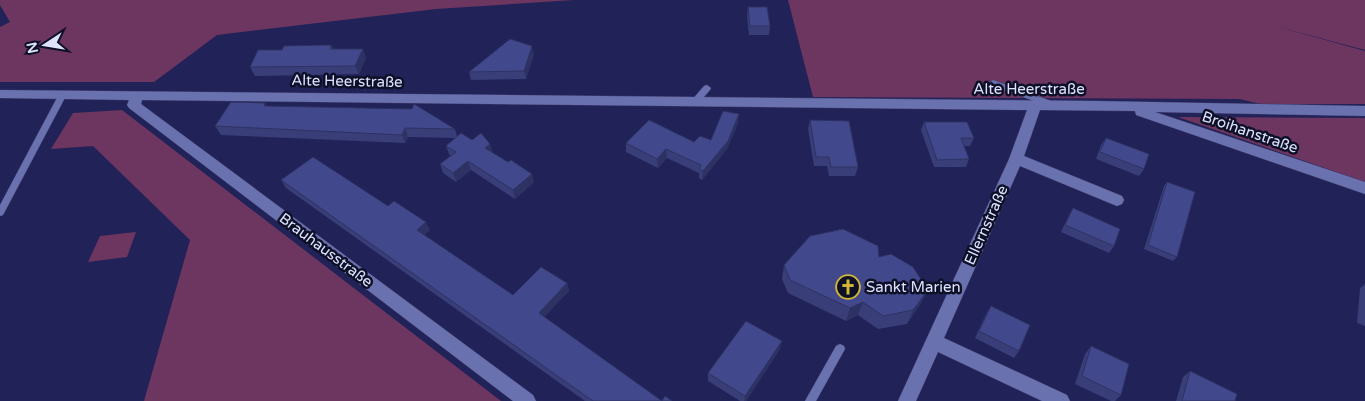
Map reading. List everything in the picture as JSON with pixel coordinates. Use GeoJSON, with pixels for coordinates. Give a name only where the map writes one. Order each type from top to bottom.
{"type":"FeatureCollection","features":[{"type":"Feature","properties":{"kind":"street","name":"Alte Heerstraße"},"geometry":{"type":"LineString","coordinates":[[0,94],[137,94],[1365,111]]}},
{"type":"Feature","properties":{"kind":"street","name":"Brauhausstraße"},"geometry":{"type":"LineString","coordinates":[[137,94],[134,105],[527,401]]}},
{"type":"Feature","properties":{"kind":"street","name":"Ellernstraße"},"geometry":{"type":"LineString","coordinates":[[907,401],[1016,159],[1035,106]]}},
{"type":"Feature","properties":{"kind":"street","name":"Broihanstraße"},"geometry":{"type":"LineString","coordinates":[[1126,107],[1365,188]]}},
{"type":"Feature","properties":{"kind":"street"},"geometry":{"type":"LineString","coordinates":[[1016,159],[1117,200]]}},
{"type":"Feature","properties":{"kind":"street"},"geometry":{"type":"LineString","coordinates":[[934,342],[1061,401]]}},
{"type":"Feature","properties":{"kind":"lane"},"geometry":{"type":"LineString","coordinates":[[993,83],[1055,106]]}},
{"type":"Feature","properties":{"kind":"lane"},"geometry":{"type":"LineString","coordinates":[[694,103],[707,88]]}},
{"type":"Feature","properties":{"kind":"lane"},"geometry":{"type":"LineString","coordinates":[[0,213],[63,94]]}},
{"type":"Feature","properties":{"kind":"lane"},"geometry":{"type":"LineString","coordinates":[[810,401],[840,349]]}},
{"type":"Feature","properties":{"kind":"shaded area"},"geometry":{"type":"Polygon","coordinates":[[[0,0],[574,0],[436,9],[217,35],[154,82],[0,82],[0,27],[10,22],[0,5],[0,0]]]}},
{"type":"Feature","properties":{"kind":"shaded area"},"geometry":{"type":"Polygon","coordinates":[[[788,0],[1365,0],[1365,50],[1275,26],[1365,51],[1365,104],[1260,104],[1240,99],[813,97],[788,0]]]}},
{"type":"Feature","properties":{"kind":"shaded area"},"geometry":{"type":"Polygon","coordinates":[[[122,110],[501,401],[144,401],[190,240],[93,146],[51,149],[73,113],[122,110]]]}},
{"type":"Feature","properties":{"kind":"shaded area"},"geometry":{"type":"Polygon","coordinates":[[[1178,117],[1365,118],[1365,182],[1178,117]]]}},
{"type":"Feature","properties":{"kind":"shaded area"},"geometry":{"type":"Polygon","coordinates":[[[136,232],[127,257],[88,262],[100,236],[136,232]]]}},
{"type":"Feature","properties":{"kind":"building"},"geometry":{"type":"Polygon","coordinates":[[[748,7],[767,7],[770,26],[750,26],[748,7]]]}},
{"type":"Feature","properties":{"kind":"building"},"geometry":{"type":"Polygon","coordinates":[[[510,39],[532,46],[524,71],[469,72],[510,39]]]}},
{"type":"Feature","properties":{"kind":"building"},"geometry":{"type":"Polygon","coordinates":[[[331,45],[330,49],[363,49],[355,66],[250,67],[258,50],[282,50],[284,46],[331,45]]]}},
{"type":"Feature","properties":{"kind":"building"},"geometry":{"type":"Polygon","coordinates":[[[231,102],[265,103],[264,106],[412,109],[414,104],[455,129],[405,128],[402,135],[215,126],[231,102]]]}},
{"type":"Feature","properties":{"kind":"building"},"geometry":{"type":"Polygon","coordinates":[[[723,111],[739,114],[728,141],[703,171],[699,169],[701,165],[666,149],[657,159],[626,143],[649,120],[694,142],[700,136],[711,140],[723,111]]]}},
{"type":"Feature","properties":{"kind":"building"},"geometry":{"type":"Polygon","coordinates":[[[810,120],[849,121],[858,167],[831,167],[829,157],[816,157],[810,120]]]}},
{"type":"Feature","properties":{"kind":"building"},"geometry":{"type":"Polygon","coordinates":[[[924,122],[967,122],[974,138],[961,138],[969,159],[937,160],[924,122]]]}},
{"type":"Feature","properties":{"kind":"building"},"geometry":{"type":"Polygon","coordinates":[[[461,133],[472,140],[481,133],[490,144],[485,148],[508,162],[511,160],[532,174],[513,190],[468,161],[453,173],[440,164],[456,152],[446,146],[461,133]]]}},
{"type":"Feature","properties":{"kind":"building"},"geometry":{"type":"Polygon","coordinates":[[[1106,138],[1149,154],[1144,169],[1100,152],[1106,138]]]}},
{"type":"Feature","properties":{"kind":"building"},"geometry":{"type":"Polygon","coordinates":[[[313,157],[388,206],[394,201],[426,222],[417,230],[513,295],[541,267],[567,283],[539,313],[662,401],[593,401],[281,180],[313,157]]]}},
{"type":"Feature","properties":{"kind":"building"},"geometry":{"type":"Polygon","coordinates":[[[1167,182],[1195,192],[1177,257],[1148,245],[1167,182]]]}},
{"type":"Feature","properties":{"kind":"building"},"geometry":{"type":"Polygon","coordinates":[[[1073,208],[1120,229],[1114,246],[1065,225],[1073,208]]]}},
{"type":"Feature","properties":{"kind":"building","name":"Sankt Marien"},"geometry":{"type":"Polygon","coordinates":[[[843,229],[878,246],[879,257],[891,254],[913,267],[928,290],[913,310],[883,316],[863,302],[850,308],[790,280],[784,265],[810,236],[843,229]]]}},
{"type":"Feature","properties":{"kind":"building"},"geometry":{"type":"Polygon","coordinates":[[[991,306],[1030,325],[1019,351],[979,331],[991,306]]]}},
{"type":"Feature","properties":{"kind":"building"},"geometry":{"type":"Polygon","coordinates":[[[746,321],[782,341],[745,396],[708,373],[746,321]]]}},
{"type":"Feature","properties":{"kind":"building"},"geometry":{"type":"Polygon","coordinates":[[[1091,346],[1129,364],[1121,395],[1082,376],[1091,346]]]}},
{"type":"Feature","properties":{"kind":"building"},"geometry":{"type":"Polygon","coordinates":[[[1190,371],[1237,394],[1235,401],[1182,401],[1190,371]]]}},
{"type":"Feature","properties":{"kind":"building"},"geometry":{"type":"Polygon","coordinates":[[[665,396],[672,401],[662,401],[665,396]]]}},
{"type":"Feature","properties":{"kind":"place","name":"Sankt Marien"},"geometry":{"type":"Point","coordinates":[848,287]}}]}
